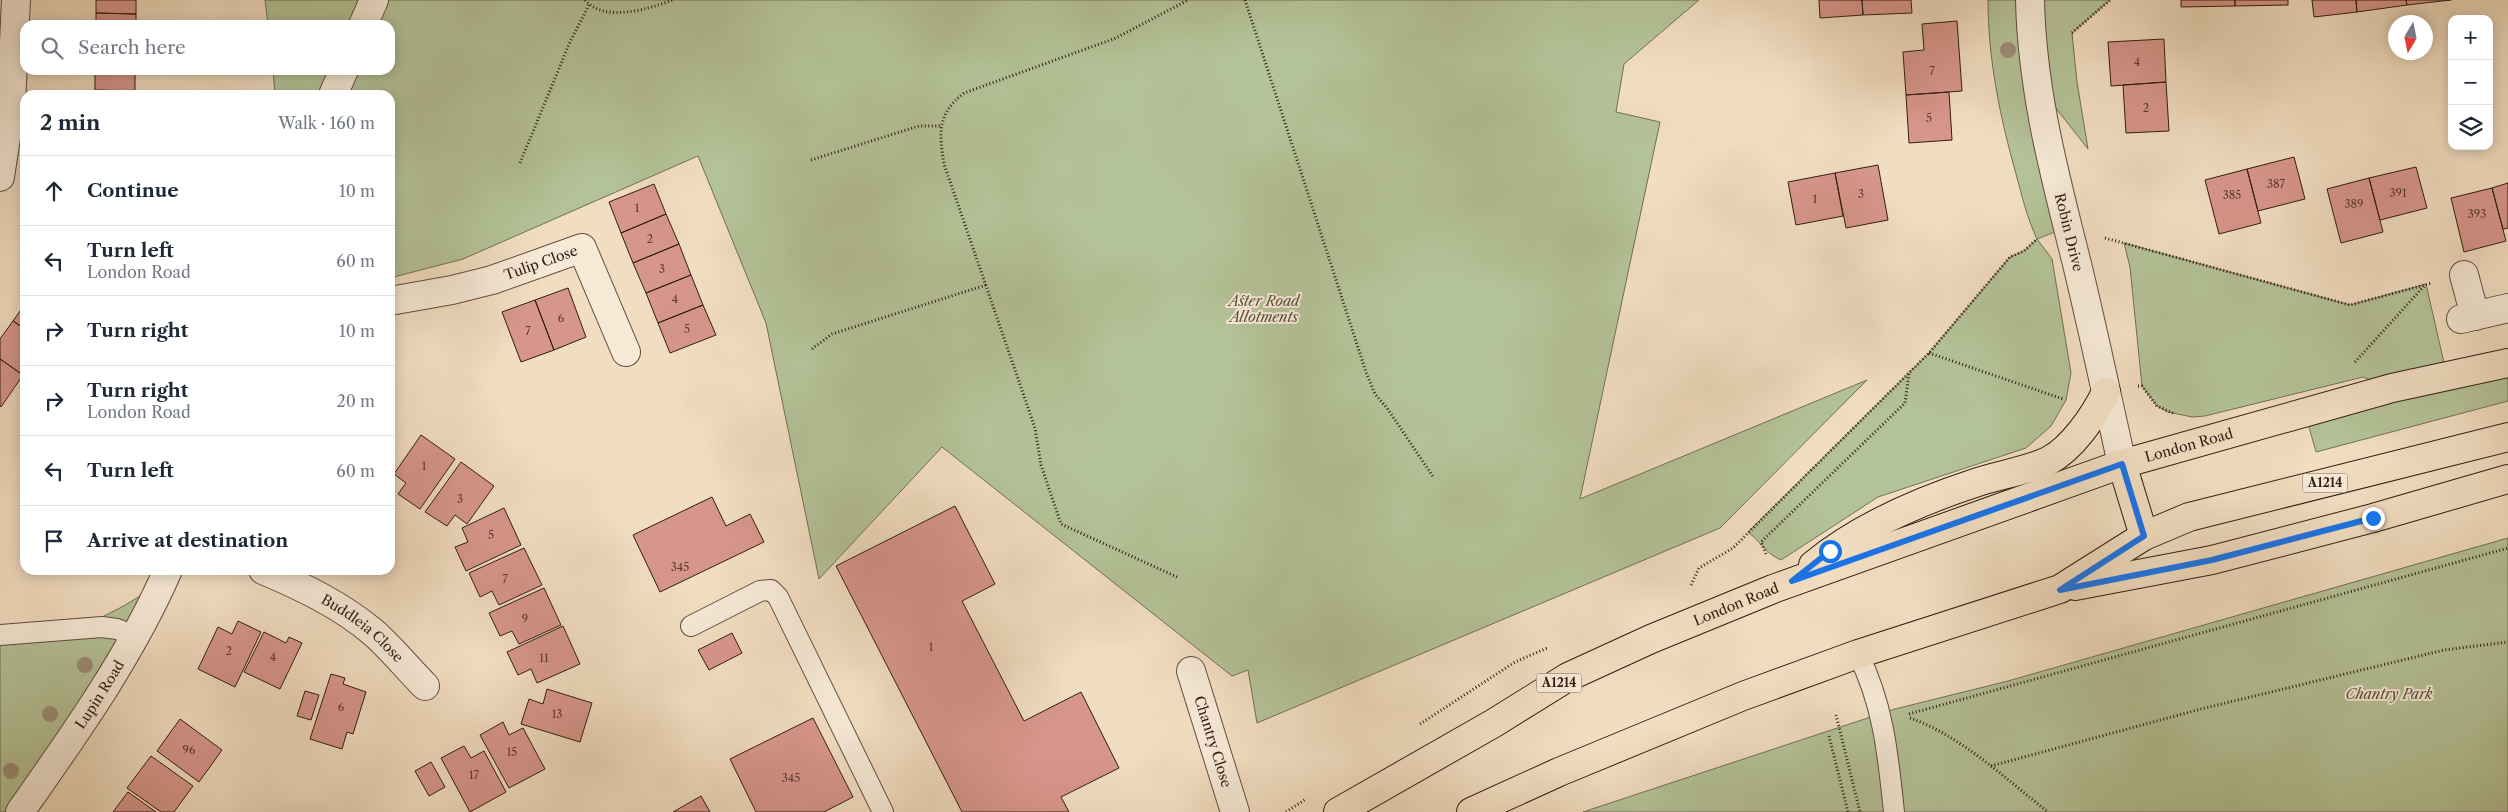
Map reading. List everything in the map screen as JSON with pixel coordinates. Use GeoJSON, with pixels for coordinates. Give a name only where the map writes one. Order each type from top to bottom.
{"type":"FeatureCollection","features":[{"type":"Feature","properties":{"kind":"main road","name":"London Road"},"geometry":{"type":"LineString","coordinates":[[1338,812],[1494,723],[1568,677],[1651,638],[1792,581],[2122,464],[2392,388],[2508,363]]}},
{"type":"Feature","properties":{"kind":"main road"},"geometry":{"type":"LineString","coordinates":[[1792,581],[1830,551],[1872,525],[1974,483],[2049,461],[2077,437],[2097,410],[2106,392]]}},
{"type":"Feature","properties":{"kind":"main road","name":"A1214"},"geometry":{"type":"LineString","coordinates":[[1471,812],[1632,740],[1743,696],[1858,654],[2060,590],[2144,536],[2188,517],[2508,437]]}},
{"type":"Feature","properties":{"kind":"main road"},"geometry":{"type":"LineString","coordinates":[[2122,464],[2144,536]]}},
{"type":"Feature","properties":{"kind":"main road"},"geometry":{"type":"LineString","coordinates":[[2060,590],[2212,560],[2373,518],[2508,479]]}},
{"type":"Feature","properties":{"kind":"street"},"geometry":{"type":"LineString","coordinates":[[0,176],[11,105],[16,0]]}},
{"type":"Feature","properties":{"kind":"street"},"geometry":{"type":"LineString","coordinates":[[365,20],[374,0]]}},
{"type":"Feature","properties":{"kind":"street","name":"Robin Drive"},"geometry":{"type":"LineString","coordinates":[[2030,0],[2036,83],[2054,176],[2068,228],[2122,464]]}},
{"type":"Feature","properties":{"kind":"street"},"geometry":{"type":"LineString","coordinates":[[335,90],[342,75]]}},
{"type":"Feature","properties":{"kind":"street","name":"Tulip Close"},"geometry":{"type":"LineString","coordinates":[[395,300],[452,290],[492,280],[582,248],[626,352]]}},
{"type":"Feature","properties":{"kind":"street"},"geometry":{"type":"LineString","coordinates":[[2464,275],[2468,318],[2508,308]]}},
{"type":"Feature","properties":{"kind":"street","name":"Lupin Road"},"geometry":{"type":"LineString","coordinates":[[20,812],[110,680],[135,636],[166,575]]}},
{"type":"Feature","properties":{"kind":"street","name":"Buddleia Close"},"geometry":{"type":"LineString","coordinates":[[274,575],[319,595],[374,633],[425,686]]}},
{"type":"Feature","properties":{"kind":"street","name":"Chantry Close"},"geometry":{"type":"LineString","coordinates":[[1191,672],[1235,812]]}},
{"type":"Feature","properties":{"kind":"lane"},"geometry":{"type":"LineString","coordinates":[[691,626],[760,591],[771,590],[778,597],[883,812]]}},
{"type":"Feature","properties":{"kind":"lane"},"geometry":{"type":"LineString","coordinates":[[0,635],[102,627],[117,629],[135,636]]}},
{"type":"Feature","properties":{"kind":"lane"},"geometry":{"type":"LineString","coordinates":[[1858,654],[1869,676],[1886,735],[1894,812]]}},
{"type":"Feature","properties":{"kind":"path"},"geometry":{"type":"LineString","coordinates":[[585,0],[589,5],[604,11],[621,12],[640,10],[673,0]]}},
{"type":"Feature","properties":{"kind":"path"},"geometry":{"type":"LineString","coordinates":[[1177,577],[1061,524],[1041,465],[1035,428],[944,164],[940,140],[941,126],[953,102],[964,94],[1116,38],[1188,0]]}},
{"type":"Feature","properties":{"kind":"path"},"geometry":{"type":"LineString","coordinates":[[1244,0],[1366,372],[1375,394],[1387,408],[1434,478]]}},
{"type":"Feature","properties":{"kind":"path"},"geometry":{"type":"LineString","coordinates":[[2072,33],[2110,0]]}},
{"type":"Feature","properties":{"kind":"path"},"geometry":{"type":"LineString","coordinates":[[520,163],[570,42],[589,5]]}},
{"type":"Feature","properties":{"kind":"path"},"geometry":{"type":"LineString","coordinates":[[810,160],[919,126],[941,126]]}},
{"type":"Feature","properties":{"kind":"path"},"geometry":{"type":"LineString","coordinates":[[1690,586],[1699,568],[1733,548],[1909,373],[2010,257],[2024,251],[2037,239],[2068,228],[2350,305],[2464,275]]}},
{"type":"Feature","properties":{"kind":"path"},"geometry":{"type":"LineString","coordinates":[[2037,239],[2042,246]]}},
{"type":"Feature","properties":{"kind":"path"},"geometry":{"type":"LineString","coordinates":[[2349,368],[2426,284]]}},
{"type":"Feature","properties":{"kind":"path"},"geometry":{"type":"LineString","coordinates":[[812,349],[832,334],[986,285]]}},
{"type":"Feature","properties":{"kind":"path"},"geometry":{"type":"LineString","coordinates":[[1929,352],[2065,402],[2068,393]]}},
{"type":"Feature","properties":{"kind":"path"},"geometry":{"type":"LineString","coordinates":[[1767,554],[1761,542],[1905,403],[1909,373]]}},
{"type":"Feature","properties":{"kind":"path"},"geometry":{"type":"LineString","coordinates":[[2106,392],[2142,386],[2157,406],[2179,415]]}},
{"type":"Feature","properties":{"kind":"path"},"geometry":{"type":"LineString","coordinates":[[2048,812],[1990,766],[1936,729],[1903,716],[2508,548]]}},
{"type":"Feature","properties":{"kind":"path"},"geometry":{"type":"LineString","coordinates":[[1990,766],[2201,709],[2444,650],[2508,642]]}},
{"type":"Feature","properties":{"kind":"path"},"geometry":{"type":"LineString","coordinates":[[1417,726],[1515,662],[1551,646]]}},
{"type":"Feature","properties":{"kind":"path"},"geometry":{"type":"LineString","coordinates":[[1836,714],[1860,812]]}},
{"type":"Feature","properties":{"kind":"path"},"geometry":{"type":"LineString","coordinates":[[1829,736],[1848,812]]}},
{"type":"Feature","properties":{"kind":"path"},"geometry":{"type":"LineString","coordinates":[[1286,812],[1310,796]]}},
{"type":"Feature","properties":{"kind":"green space","name":"Aster Road Allotments"},"geometry":{"type":"Polygon","coordinates":[[[265,0],[1699,0],[1624,64],[1616,112],[1660,122],[1580,499],[1867,380],[1720,528],[1257,723],[1248,670],[1232,676],[942,447],[819,579],[766,323],[698,156],[463,259],[395,277],[395,90],[275,90],[273,75],[395,75],[395,20],[267,20],[265,0]]]}},
{"type":"Feature","properties":{"kind":"green space"},"geometry":{"type":"Polygon","coordinates":[[[1988,0],[2110,0],[2072,33],[2077,82],[2088,149],[2037,84],[2068,227],[2037,239],[2023,199],[2000,109],[1990,44],[1988,0]]]}},
{"type":"Feature","properties":{"kind":"green space"},"geometry":{"type":"Polygon","coordinates":[[[2037,239],[2052,259],[2071,373],[2066,400],[2051,426],[2026,448],[1878,497],[1781,560],[1767,551],[1748,532],[1929,353],[2010,257],[2024,251],[2037,239]]]}},
{"type":"Feature","properties":{"kind":"green space"},"geometry":{"type":"Polygon","coordinates":[[[2124,243],[2350,305],[2426,284],[2447,376],[2392,388],[2363,377],[2205,416],[2192,417],[2168,412],[2157,406],[2142,386],[2130,267],[2124,243]]]}},
{"type":"Feature","properties":{"kind":"green space"},"geometry":{"type":"Polygon","coordinates":[[[2508,366],[2508,401],[2316,452],[2307,420],[2508,366]]]}},
{"type":"Feature","properties":{"kind":"green space","name":"Chantry Park"},"geometry":{"type":"Polygon","coordinates":[[[2508,538],[2508,812],[1583,812],[1895,709],[2008,681],[2508,538]]]}},
{"type":"Feature","properties":{"kind":"green space"},"geometry":{"type":"Polygon","coordinates":[[[148,590],[20,812],[0,812],[0,635],[76,628],[120,608],[148,590]]]}},
{"type":"Feature","properties":{"kind":"building"},"geometry":{"type":"Polygon","coordinates":[[[96,0],[136,0],[136,14],[96,13],[96,0]]]}},
{"type":"Feature","properties":{"kind":"building"},"geometry":{"type":"Polygon","coordinates":[[[1819,0],[1862,0],[1863,15],[1820,18],[1819,0]]]}},
{"type":"Feature","properties":{"kind":"building"},"geometry":{"type":"Polygon","coordinates":[[[1862,0],[1911,0],[1912,13],[1863,15],[1862,0]]]}},
{"type":"Feature","properties":{"kind":"building"},"geometry":{"type":"Polygon","coordinates":[[[2181,0],[2235,0],[2235,6],[2181,7],[2181,0]]]}},
{"type":"Feature","properties":{"kind":"building"},"geometry":{"type":"Polygon","coordinates":[[[2235,0],[2288,0],[2288,5],[2235,6],[2235,0]]]}},
{"type":"Feature","properties":{"kind":"building"},"geometry":{"type":"Polygon","coordinates":[[[2312,0],[2356,0],[2357,12],[2314,17],[2312,0]]]}},
{"type":"Feature","properties":{"kind":"building"},"geometry":{"type":"Polygon","coordinates":[[[2356,0],[2406,0],[2407,5],[2357,12],[2356,0]]]}},
{"type":"Feature","properties":{"kind":"building"},"geometry":{"type":"Polygon","coordinates":[[[2406,0],[2451,0],[2407,5],[2406,0]]]}},
{"type":"Feature","properties":{"kind":"building"},"geometry":{"type":"Polygon","coordinates":[[[96,13],[136,14],[136,20],[96,20],[96,13]]]}},
{"type":"Feature","properties":{"kind":"building"},"geometry":{"type":"Polygon","coordinates":[[[1957,21],[1962,91],[1906,95],[1903,52],[1924,50],[1922,24],[1957,21]]]}},
{"type":"Feature","properties":{"kind":"building"},"geometry":{"type":"Polygon","coordinates":[[[2164,39],[2166,82],[2111,86],[2108,42],[2164,39]]]}},
{"type":"Feature","properties":{"kind":"building"},"geometry":{"type":"Polygon","coordinates":[[[95,75],[135,75],[135,90],[95,90],[95,75]]]}},
{"type":"Feature","properties":{"kind":"building"},"geometry":{"type":"Polygon","coordinates":[[[2166,82],[2169,131],[2126,133],[2123,85],[2166,82]]]}},
{"type":"Feature","properties":{"kind":"building"},"geometry":{"type":"Polygon","coordinates":[[[1949,92],[1952,140],[1909,143],[1906,95],[1949,92]]]}},
{"type":"Feature","properties":{"kind":"building"},"geometry":{"type":"Polygon","coordinates":[[[2294,157],[2305,199],[2258,211],[2247,169],[2294,157]]]}},
{"type":"Feature","properties":{"kind":"building"},"geometry":{"type":"Polygon","coordinates":[[[1878,165],[1888,220],[1846,228],[1835,173],[1878,165]]]}},
{"type":"Feature","properties":{"kind":"building"},"geometry":{"type":"Polygon","coordinates":[[[2416,167],[2427,208],[2380,220],[2369,178],[2416,167]]]}},
{"type":"Feature","properties":{"kind":"building"},"geometry":{"type":"Polygon","coordinates":[[[2247,169],[2261,223],[2219,234],[2205,180],[2247,169]]]}},
{"type":"Feature","properties":{"kind":"building"},"geometry":{"type":"Polygon","coordinates":[[[1835,173],[1843,216],[1796,225],[1788,182],[1835,173]]]}},
{"type":"Feature","properties":{"kind":"building"},"geometry":{"type":"Polygon","coordinates":[[[2369,178],[2383,232],[2341,243],[2327,189],[2369,178]]]}},
{"type":"Feature","properties":{"kind":"building"},"geometry":{"type":"Polygon","coordinates":[[[2508,183],[2508,228],[2503,229],[2492,188],[2508,183]]]}},
{"type":"Feature","properties":{"kind":"building"},"geometry":{"type":"Polygon","coordinates":[[[654,184],[666,214],[621,233],[609,202],[654,184]]]}},
{"type":"Feature","properties":{"kind":"building"},"geometry":{"type":"Polygon","coordinates":[[[2492,188],[2506,241],[2464,252],[2451,198],[2492,188]]]}},
{"type":"Feature","properties":{"kind":"building"},"geometry":{"type":"Polygon","coordinates":[[[666,214],[679,244],[633,263],[621,233],[666,214]]]}},
{"type":"Feature","properties":{"kind":"building"},"geometry":{"type":"Polygon","coordinates":[[[679,244],[691,275],[646,293],[633,263],[679,244]]]}},
{"type":"Feature","properties":{"kind":"building"},"geometry":{"type":"Polygon","coordinates":[[[691,275],[703,305],[658,323],[646,293],[691,275]]]}},
{"type":"Feature","properties":{"kind":"building"},"geometry":{"type":"Polygon","coordinates":[[[568,288],[586,337],[554,350],[535,300],[568,288]]]}},
{"type":"Feature","properties":{"kind":"building"},"geometry":{"type":"Polygon","coordinates":[[[535,300],[554,350],[521,362],[502,312],[535,300]]]}},
{"type":"Feature","properties":{"kind":"building"},"geometry":{"type":"Polygon","coordinates":[[[703,305],[716,335],[670,353],[658,323],[703,305]]]}},
{"type":"Feature","properties":{"kind":"building"},"geometry":{"type":"Polygon","coordinates":[[[20,311],[20,326],[13,321],[20,311]]]}},
{"type":"Feature","properties":{"kind":"building"},"geometry":{"type":"Polygon","coordinates":[[[13,321],[20,326],[20,373],[0,359],[0,339],[13,321]]]}},
{"type":"Feature","properties":{"kind":"building"},"geometry":{"type":"Polygon","coordinates":[[[0,359],[20,373],[20,379],[0,406],[0,359]]]}},
{"type":"Feature","properties":{"kind":"building"},"geometry":{"type":"Polygon","coordinates":[[[421,435],[455,459],[420,509],[398,494],[406,483],[395,475],[421,435]]]}},
{"type":"Feature","properties":{"kind":"building"},"geometry":{"type":"Polygon","coordinates":[[[461,462],[494,486],[467,524],[455,515],[447,526],[425,512],[461,462]]]}},
{"type":"Feature","properties":{"kind":"building"},"geometry":{"type":"Polygon","coordinates":[[[712,497],[726,526],[750,514],[764,542],[660,592],[633,535],[712,497]]]}},
{"type":"Feature","properties":{"kind":"building"},"geometry":{"type":"Polygon","coordinates":[[[955,506],[995,584],[962,601],[1024,721],[1081,692],[1119,768],[1061,797],[1069,812],[962,812],[836,566],[955,506]]]}},
{"type":"Feature","properties":{"kind":"building"},"geometry":{"type":"Polygon","coordinates":[[[504,508],[521,545],[466,571],[455,547],[468,542],[462,528],[504,508]]]}},
{"type":"Feature","properties":{"kind":"building"},"geometry":{"type":"Polygon","coordinates":[[[524,548],[542,585],[499,605],[492,591],[480,597],[469,573],[524,548]]]}},
{"type":"Feature","properties":{"kind":"building"},"geometry":{"type":"Polygon","coordinates":[[[544,588],[561,625],[519,644],[512,631],[500,636],[489,613],[544,588]]]}},
{"type":"Feature","properties":{"kind":"building"},"geometry":{"type":"Polygon","coordinates":[[[238,621],[261,632],[235,687],[198,669],[218,627],[232,634],[238,621]]]}},
{"type":"Feature","properties":{"kind":"building"},"geometry":{"type":"Polygon","coordinates":[[[563,626],[580,664],[537,683],[531,669],[518,675],[507,652],[563,626]]]}},
{"type":"Feature","properties":{"kind":"building"},"geometry":{"type":"Polygon","coordinates":[[[264,632],[286,643],[289,637],[302,643],[280,689],[244,672],[264,632]]]}},
{"type":"Feature","properties":{"kind":"building"},"geometry":{"type":"Polygon","coordinates":[[[732,633],[742,653],[709,670],[698,650],[732,633]]]}},
{"type":"Feature","properties":{"kind":"building"},"geometry":{"type":"Polygon","coordinates":[[[331,674],[345,678],[343,684],[366,692],[353,734],[347,732],[342,749],[310,739],[331,674]]]}},
{"type":"Feature","properties":{"kind":"building"},"geometry":{"type":"Polygon","coordinates":[[[547,689],[592,703],[580,742],[521,724],[529,699],[543,704],[547,689]]]}},
{"type":"Feature","properties":{"kind":"building"},"geometry":{"type":"Polygon","coordinates":[[[305,691],[319,695],[311,720],[297,716],[305,691]]]}},
{"type":"Feature","properties":{"kind":"building"},"geometry":{"type":"Polygon","coordinates":[[[813,718],[853,797],[824,812],[756,812],[730,759],[813,718]]]}},
{"type":"Feature","properties":{"kind":"building"},"geometry":{"type":"Polygon","coordinates":[[[180,719],[222,750],[199,782],[157,751],[180,719]]]}},
{"type":"Feature","properties":{"kind":"building"},"geometry":{"type":"Polygon","coordinates":[[[503,722],[509,735],[523,728],[545,769],[509,788],[480,735],[503,722]]]}},
{"type":"Feature","properties":{"kind":"building"},"geometry":{"type":"Polygon","coordinates":[[[464,746],[471,758],[484,751],[506,792],[470,812],[441,758],[464,746]]]}},
{"type":"Feature","properties":{"kind":"building"},"geometry":{"type":"Polygon","coordinates":[[[151,756],[193,786],[174,812],[161,812],[127,788],[151,756]]]}},
{"type":"Feature","properties":{"kind":"building"},"geometry":{"type":"Polygon","coordinates":[[[431,762],[445,787],[429,796],[415,771],[431,762]]]}},
{"type":"Feature","properties":{"kind":"building"},"geometry":{"type":"Polygon","coordinates":[[[128,792],[156,812],[113,812],[128,792]]]}},
{"type":"Feature","properties":{"kind":"building"},"geometry":{"type":"Polygon","coordinates":[[[701,796],[710,812],[673,812],[701,796]]]}},
{"type":"Feature","properties":{"kind":"route"},"geometry":{"type":"LineString","coordinates":[[1830,551],[1792,581],[2122,464],[2144,536],[2060,590],[2212,560],[2373,518]]}}]}
